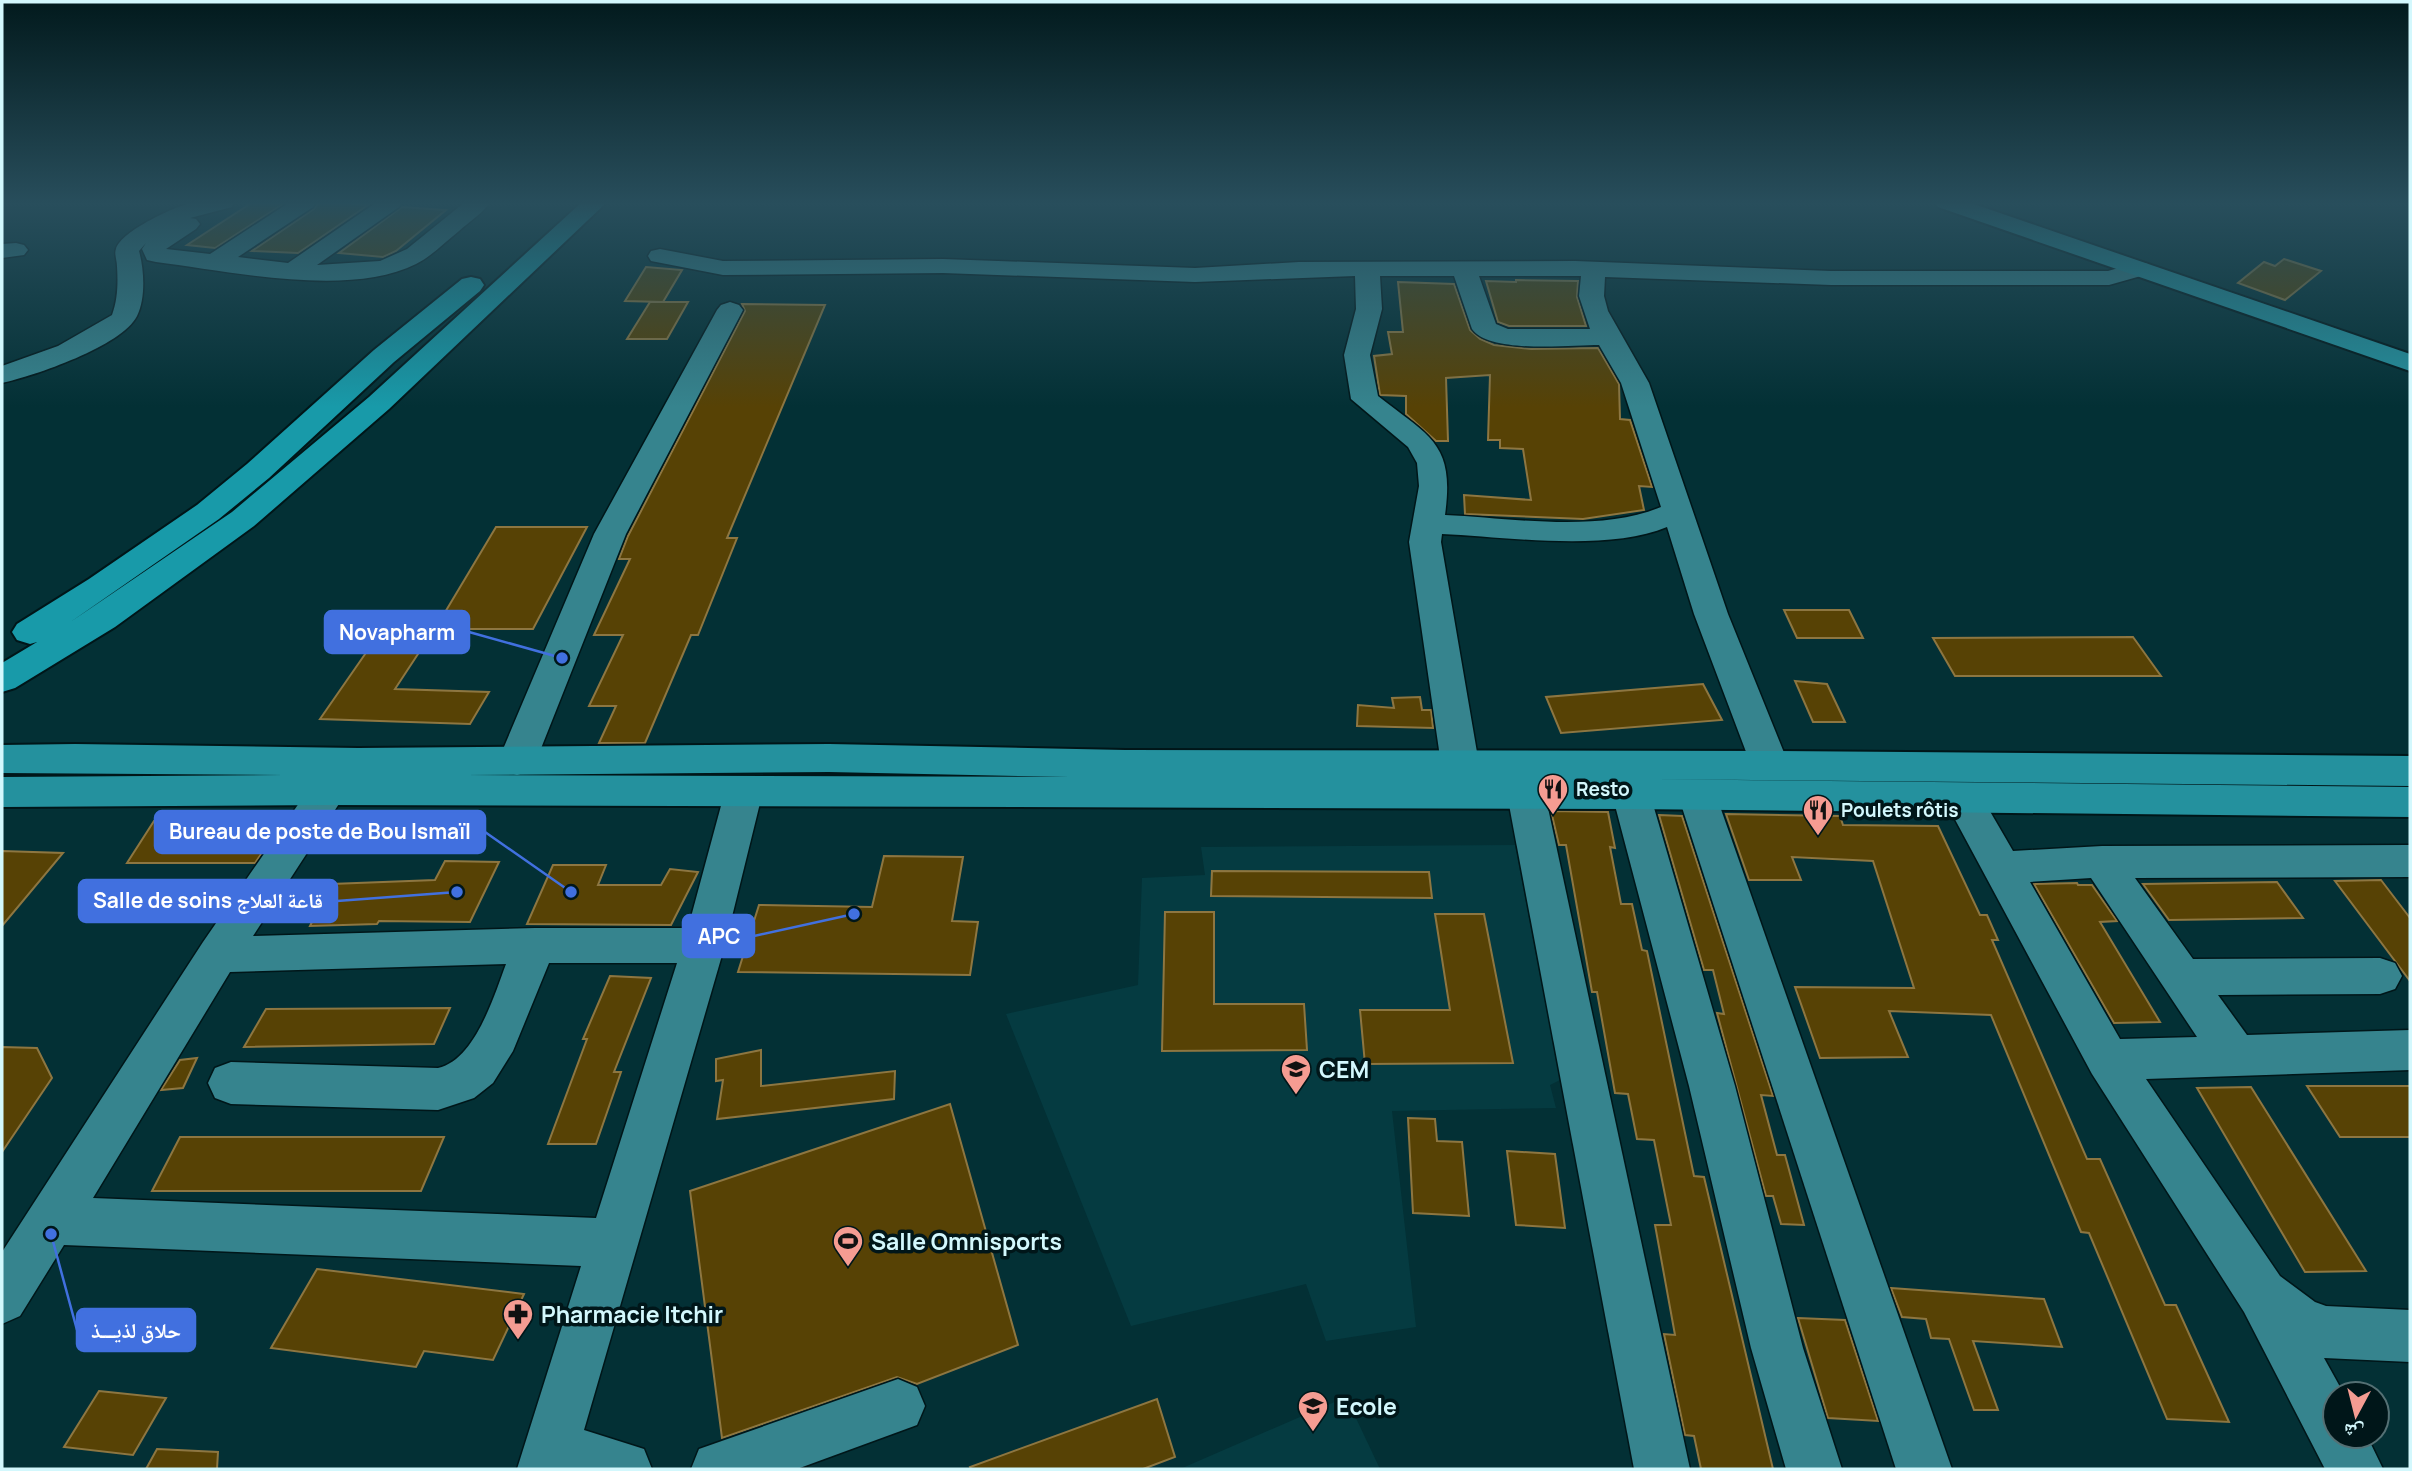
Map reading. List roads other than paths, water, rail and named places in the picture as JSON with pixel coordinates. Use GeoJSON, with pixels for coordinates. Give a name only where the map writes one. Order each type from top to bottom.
{"type":"FeatureCollection","features":[{"type":"Feature","properties":{"kind":"highway"},"geometry":{"type":"LineString","coordinates":[[2,649],[101,587],[208,512],[258,471],[384,356],[486,271]]}},
{"type":"Feature","properties":{"kind":"highway"},"geometry":{"type":"LineString","coordinates":[[2,678],[103,619],[243,519],[379,403],[522,271]]}},
{"type":"Feature","properties":{"kind":"main road"},"geometry":{"type":"LineString","coordinates":[[2144,271],[2410,363]]}},
{"type":"Feature","properties":{"kind":"main road"},"geometry":{"type":"LineString","coordinates":[[2,760],[75,758],[358,762],[829,758],[1125,764],[1770,765],[2410,771]]}},
{"type":"Feature","properties":{"kind":"main road"},"geometry":{"type":"LineString","coordinates":[[2,792],[329,790],[1631,794],[2410,802]]}},
{"type":"Feature","properties":{"kind":"street"},"geometry":{"type":"LineString","coordinates":[[2,375],[65,354],[90,342],[123,320],[128,312],[130,271]]}},
{"type":"Feature","properties":{"kind":"street"},"geometry":{"type":"LineString","coordinates":[[330,271],[365,271]]}},
{"type":"Feature","properties":{"kind":"street"},"geometry":{"type":"LineString","coordinates":[[1058,271],[1195,275],[1320,271]]}},
{"type":"Feature","properties":{"kind":"street"},"geometry":{"type":"LineString","coordinates":[[1367,271],[1369,309],[1357,355],[1365,399],[1419,442],[1432,463],[1434,486],[1425,542],[1460,764]]}},
{"type":"Feature","properties":{"kind":"street"},"geometry":{"type":"LineString","coordinates":[[1465,271],[1485,329],[1489,332],[1505,337],[1608,337]]}},
{"type":"Feature","properties":{"kind":"street"},"geometry":{"type":"LineString","coordinates":[[1595,271],[1589,283],[1589,290],[1608,337],[1635,383],[1711,614],[1770,765]]}},
{"type":"Feature","properties":{"kind":"street"},"geometry":{"type":"LineString","coordinates":[[1639,271],[1831,278],[2109,278],[2134,271]]}},
{"type":"Feature","properties":{"kind":"street"},"geometry":{"type":"LineString","coordinates":[[517,761],[610,534],[730,310]]}},
{"type":"Feature","properties":{"kind":"street"},"geometry":{"type":"LineString","coordinates":[[1426,524],[1600,532],[1643,526],[1676,512]]}},
{"type":"Feature","properties":{"kind":"street"},"geometry":{"type":"LineString","coordinates":[[2,1298],[218,955],[329,790]]}},
{"type":"Feature","properties":{"kind":"street"},"geometry":{"type":"LineString","coordinates":[[624,1469],[548,1458],[705,945],[744,791]]}},
{"type":"Feature","properties":{"kind":"street"},"geometry":{"type":"LineString","coordinates":[[1526,794],[1662,1469]]}},
{"type":"Feature","properties":{"kind":"street"},"geometry":{"type":"LineString","coordinates":[[1631,794],[1712,1086],[1777,1348],[1814,1469]]}},
{"type":"Feature","properties":{"kind":"street"},"geometry":{"type":"LineString","coordinates":[[1697,795],[1763,978],[1850,1253],[1924,1469]]}},
{"type":"Feature","properties":{"kind":"street"},"geometry":{"type":"LineString","coordinates":[[1963,799],[2108,1060],[2262,1294],[2321,1406]]}},
{"type":"Feature","properties":{"kind":"street"},"geometry":{"type":"LineString","coordinates":[[2001,868],[2102,862],[2410,861]]}},
{"type":"Feature","properties":{"kind":"street"},"geometry":{"type":"LineString","coordinates":[[2102,862],[2234,1054]]}},
{"type":"Feature","properties":{"kind":"street"},"geometry":{"type":"LineString","coordinates":[[218,955],[535,946],[705,945]]}},
{"type":"Feature","properties":{"kind":"street"},"geometry":{"type":"LineString","coordinates":[[231,1083],[438,1089],[462,1082],[478,1068],[493,1045],[535,946]]}},
{"type":"Feature","properties":{"kind":"street"},"geometry":{"type":"LineString","coordinates":[[2180,976],[2379,976]]}},
{"type":"Feature","properties":{"kind":"street"},"geometry":{"type":"LineString","coordinates":[[2108,1060],[2410,1050]]}},
{"type":"Feature","properties":{"kind":"street"},"geometry":{"type":"LineString","coordinates":[[51,1220],[612,1243]]}},
{"type":"Feature","properties":{"kind":"street"},"geometry":{"type":"LineString","coordinates":[[2262,1294],[2299,1322],[2326,1332],[2410,1336]]}},
{"type":"Feature","properties":{"kind":"street"},"geometry":{"type":"LineString","coordinates":[[719,1469],[898,1406]]}},
{"type":"Feature","properties":{"kind":"street"},"geometry":{"type":"LineString","coordinates":[[2345,1450],[2355,1469]]}},
{"type":"Feature","properties":{"kind":"place","name":"Novapharm"},"geometry":{"type":"Point","coordinates":[562,658]}},
{"type":"Feature","properties":{"kind":"place","name":"Resto"},"geometry":{"type":"Point","coordinates":[1553,816]}},
{"type":"Feature","properties":{"kind":"place","name":"Poulets rôtis"},"geometry":{"type":"Point","coordinates":[1818,837]}},
{"type":"Feature","properties":{"kind":"place","name":"Salle de soins قاعة العلاج"},"geometry":{"type":"Point","coordinates":[457,892]}},
{"type":"Feature","properties":{"kind":"place","name":"Bureau de poste de Bou Ismaïl"},"geometry":{"type":"Point","coordinates":[571,892]}},
{"type":"Feature","properties":{"kind":"place","name":"APC"},"geometry":{"type":"Point","coordinates":[854,914]}},
{"type":"Feature","properties":{"kind":"place","name":"CEM"},"geometry":{"type":"Point","coordinates":[1296,1096]}},
{"type":"Feature","properties":{"kind":"place","name":"حلاق لذيـــذ"},"geometry":{"type":"Point","coordinates":[51,1234]}},
{"type":"Feature","properties":{"kind":"place","name":"Salle Omnisports"},"geometry":{"type":"Point","coordinates":[848,1268]}},
{"type":"Feature","properties":{"kind":"place","name":"Pharmacie Itchir"},"geometry":{"type":"Point","coordinates":[518,1341]}},
{"type":"Feature","properties":{"kind":"place","name":"Ecole"},"geometry":{"type":"Point","coordinates":[1313,1433]}}]}
